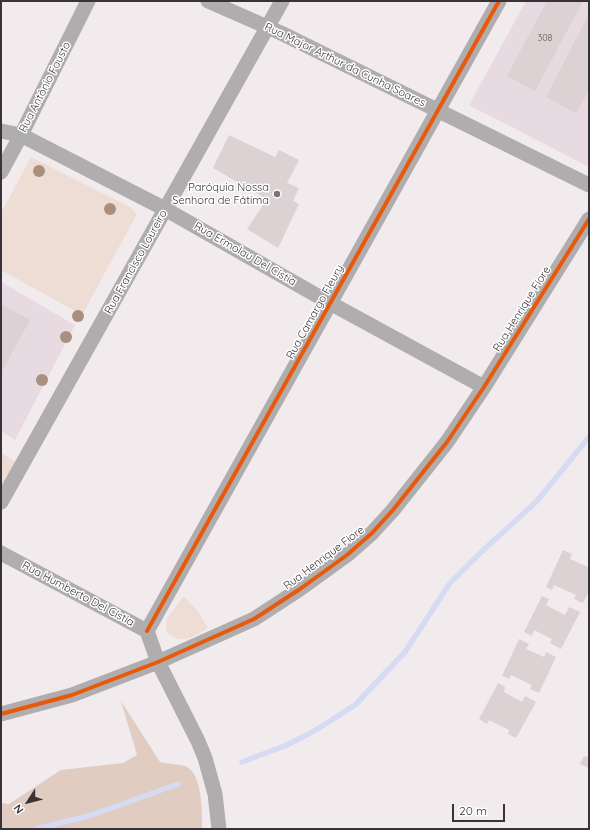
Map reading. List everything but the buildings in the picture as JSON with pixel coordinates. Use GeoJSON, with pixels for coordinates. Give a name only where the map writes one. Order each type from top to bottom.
{"type":"FeatureCollection","features":[{"type":"Feature","properties":{"kind":"street","name":"Rua Antônio Fausto"},"geometry":{"type":"LineString","coordinates":[[1,172],[88,1]]}},
{"type":"Feature","properties":{"kind":"street","name":"Rua Major Arthur da Cunha Soares"},"geometry":{"type":"LineString","coordinates":[[208,1],[268,27],[589,185]]}},
{"type":"Feature","properties":{"kind":"street","name":"Rua Francisco Loureiro"},"geometry":{"type":"LineString","coordinates":[[1,502],[282,1]]}},
{"type":"Feature","properties":{"kind":"street","name":"Rua Camargo Fleury"},"geometry":{"type":"LineString","coordinates":[[147,631],[498,1]]}},
{"type":"Feature","properties":{"kind":"street","name":"Rua Ermolau Del Cístia"},"geometry":{"type":"LineString","coordinates":[[1,131],[21,135],[166,209],[330,303],[484,387]]}},
{"type":"Feature","properties":{"kind":"street","name":"Rua Henrique Fiore"},"geometry":{"type":"LineString","coordinates":[[1,714],[72,696],[158,662],[254,619],[300,589],[347,555],[372,533],[393,510],[447,442],[484,387],[589,219]]}},
{"type":"Feature","properties":{"kind":"street","name":"Rua Humberto Del Cístia"},"geometry":{"type":"LineString","coordinates":[[1,553],[147,631],[158,662],[205,758],[215,794],[219,829]]}},
{"type":"Feature","properties":{"kind":"shaded area"},"geometry":{"type":"Polygon","coordinates":[[[526,1],[589,1],[589,167],[469,105],[526,1]]]}},
{"type":"Feature","properties":{"kind":"shaded area"},"geometry":{"type":"Polygon","coordinates":[[[31,157],[130,207],[137,214],[82,315],[1,270],[1,213],[31,157]]]}},
{"type":"Feature","properties":{"kind":"shaded area"},"geometry":{"type":"Polygon","coordinates":[[[1,282],[75,325],[15,440],[1,431],[1,282]]]}},
{"type":"Feature","properties":{"kind":"shaded area"},"geometry":{"type":"Polygon","coordinates":[[[1,453],[19,464],[1,497],[1,453]]]}},
{"type":"Feature","properties":{"kind":"shaded area"},"geometry":{"type":"Polygon","coordinates":[[[184,596],[197,610],[208,628],[187,639],[172,636],[166,632],[167,618],[184,596]]]}},
{"type":"Feature","properties":{"kind":"shaded area"},"geometry":{"type":"Polygon","coordinates":[[[121,701],[160,762],[185,766],[191,770],[198,785],[200,794],[202,829],[1,829],[1,803],[9,804],[61,770],[123,763],[137,755],[121,701]]]}},
{"type":"Feature","properties":{"kind":"waterway"},"geometry":{"type":"LineString","coordinates":[[242,762],[287,745],[316,730],[355,705],[405,652],[450,583],[537,501],[589,437]]}},
{"type":"Feature","properties":{"kind":"waterway"},"geometry":{"type":"LineString","coordinates":[[36,829],[92,815],[178,784]]}},
{"type":"Feature","properties":{"kind":"cycle path"},"geometry":{"type":"LineString","coordinates":[[147,631],[499,1]]}},
{"type":"Feature","properties":{"kind":"cycle path"},"geometry":{"type":"LineString","coordinates":[[1,714],[72,695],[158,662],[254,619],[300,589],[347,555],[372,533],[393,510],[447,442],[484,387],[589,219]]}},
{"type":"Feature","properties":{"kind":"place","name":"Paróquia Nossa Senhora de Fátima"},"geometry":{"type":"Point","coordinates":[277,194]}}]}
